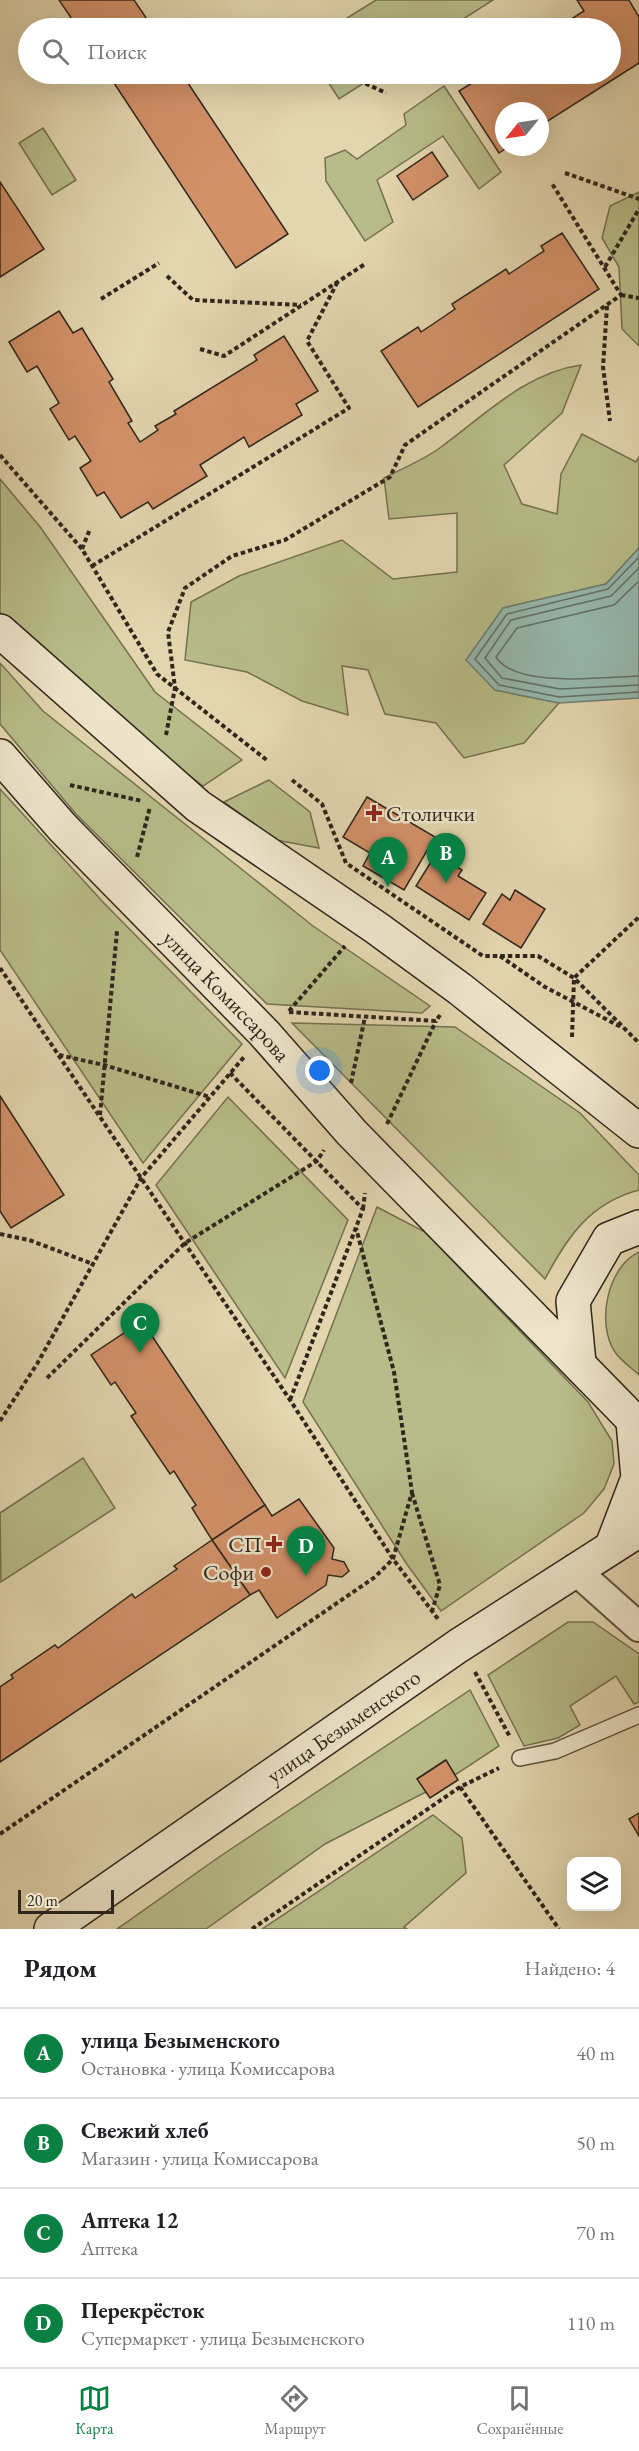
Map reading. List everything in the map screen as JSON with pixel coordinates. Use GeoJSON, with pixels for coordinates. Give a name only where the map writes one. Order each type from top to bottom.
{"type":"FeatureCollection","features":[{"type":"Feature","properties":{"kind":"main road"},"geometry":{"type":"LineString","coordinates":[[0,631],[198,806],[367,921],[460,989],[639,1131]]}},
{"type":"Feature","properties":{"kind":"main road","name":"улица Комиссарова"},"geometry":{"type":"LineString","coordinates":[[8,764],[63,828],[264,1033],[343,1124],[579,1363],[636,1424]]}},
{"type":"Feature","properties":{"kind":"main road"},"geometry":{"type":"LineString","coordinates":[[579,1363],[573,1301],[609,1239],[639,1227]]}},
{"type":"Feature","properties":{"kind":"main road"},"geometry":{"type":"LineString","coordinates":[[626,1538],[638,1478],[636,1424]]}},
{"type":"Feature","properties":{"kind":"main road","name":"улица Безыменского"},"geometry":{"type":"LineString","coordinates":[[51,1929],[458,1646],[574,1569],[626,1538]]}},
{"type":"Feature","properties":{"kind":"street"},"geometry":{"type":"LineString","coordinates":[[574,1569],[639,1627]]}},
{"type":"Feature","properties":{"kind":"lane"},"geometry":{"type":"LineString","coordinates":[[520,1758],[555,1751],[639,1715]]}},
{"type":"Feature","properties":{"kind":"path"},"geometry":{"type":"LineString","coordinates":[[367,84],[386,93]]}},
{"type":"Feature","properties":{"kind":"path"},"geometry":{"type":"LineString","coordinates":[[566,173],[639,199]]}},
{"type":"Feature","properties":{"kind":"path"},"geometry":{"type":"LineString","coordinates":[[551,182],[621,295]]}},
{"type":"Feature","properties":{"kind":"path"},"geometry":{"type":"LineString","coordinates":[[605,267],[639,209]]}},
{"type":"Feature","properties":{"kind":"path"},"geometry":{"type":"LineString","coordinates":[[100,299],[159,263]]}},
{"type":"Feature","properties":{"kind":"path"},"geometry":{"type":"LineString","coordinates":[[200,349],[224,356],[365,264]]}},
{"type":"Feature","properties":{"kind":"path"},"geometry":{"type":"LineString","coordinates":[[167,276],[194,300],[302,305]]}},
{"type":"Feature","properties":{"kind":"path"},"geometry":{"type":"LineString","coordinates":[[92,566],[349,408],[307,341],[338,281]]}},
{"type":"Feature","properties":{"kind":"path"},"geometry":{"type":"LineString","coordinates":[[175,688],[168,632],[185,588],[232,556],[285,540],[390,477],[405,445],[621,295],[639,298]]}},
{"type":"Feature","properties":{"kind":"path"},"geometry":{"type":"LineString","coordinates":[[607,305],[603,367],[610,421]]}},
{"type":"Feature","properties":{"kind":"path"},"geometry":{"type":"LineString","coordinates":[[0,455],[82,549],[157,674],[268,761]]}},
{"type":"Feature","properties":{"kind":"path"},"geometry":{"type":"LineString","coordinates":[[82,549],[90,529]]}},
{"type":"Feature","properties":{"kind":"path"},"geometry":{"type":"LineString","coordinates":[[8,764],[151,803]]}},
{"type":"Feature","properties":{"kind":"path"},"geometry":{"type":"LineString","coordinates":[[292,780],[322,804],[346,863],[483,956],[538,956],[574,978],[639,1043]]}},
{"type":"Feature","properties":{"kind":"path"},"geometry":{"type":"LineString","coordinates":[[0,1421],[37,1364],[141,1178],[264,1033],[289,1012],[390,893]]}},
{"type":"Feature","properties":{"kind":"path"},"geometry":{"type":"LineString","coordinates":[[570,1077],[574,978],[639,917]]}},
{"type":"Feature","properties":{"kind":"path"},"geometry":{"type":"LineString","coordinates":[[290,1400],[363,1209],[373,1155],[435,1021],[483,956]]}},
{"type":"Feature","properties":{"kind":"path"},"geometry":{"type":"LineString","coordinates":[[499,956],[573,1002],[626,1030]]}},
{"type":"Feature","properties":{"kind":"path"},"geometry":{"type":"LineString","coordinates":[[0,968],[290,1400],[393,1559],[458,1646],[480,1680],[520,1758],[460,1787],[252,1929]]}},
{"type":"Feature","properties":{"kind":"path"},"geometry":{"type":"LineString","coordinates":[[289,1012],[435,1021]]}},
{"type":"Feature","properties":{"kind":"path"},"geometry":{"type":"LineString","coordinates":[[47,1378],[185,1243],[317,1161],[343,1124],[365,1017]]}},
{"type":"Feature","properties":{"kind":"path"},"geometry":{"type":"LineString","coordinates":[[59,1055],[104,1065],[210,1097]]}},
{"type":"Feature","properties":{"kind":"path"},"geometry":{"type":"LineString","coordinates":[[230,1072],[363,1209]]}},
{"type":"Feature","properties":{"kind":"path"},"geometry":{"type":"LineString","coordinates":[[356,1228],[394,1372],[412,1492],[440,1585],[432,1611]]}},
{"type":"Feature","properties":{"kind":"path"},"geometry":{"type":"LineString","coordinates":[[0,1234],[29,1240],[93,1264]]}},
{"type":"Feature","properties":{"kind":"path"},"geometry":{"type":"LineString","coordinates":[[0,1834],[375,1577],[393,1559],[412,1492]]}},
{"type":"Feature","properties":{"kind":"path"},"geometry":{"type":"LineString","coordinates":[[460,1787],[560,1929]]}},
{"type":"Feature","properties":{"kind":"green space"},"geometry":{"type":"Polygon","coordinates":[[[376,0],[493,0],[465,18],[347,18],[376,0]]]}},
{"type":"Feature","properties":{"kind":"green space"},"geometry":{"type":"Polygon","coordinates":[[[329,84],[362,84],[339,99],[329,84]]]}},
{"type":"Feature","properties":{"kind":"green space"},"geometry":{"type":"Polygon","coordinates":[[[444,86],[501,172],[479,189],[443,136],[377,180],[393,222],[365,241],[326,181],[325,158],[345,150],[357,159],[406,125],[404,114],[444,86]]]}},
{"type":"Feature","properties":{"kind":"green space"},"geometry":{"type":"Polygon","coordinates":[[[43,128],[76,180],[52,195],[19,143],[43,128]]]}},
{"type":"Feature","properties":{"kind":"green space"},"geometry":{"type":"Polygon","coordinates":[[[639,192],[639,346],[622,329],[619,267],[602,238],[610,206],[639,192]]]}},
{"type":"Feature","properties":{"kind":"green space"},"geometry":{"type":"Polygon","coordinates":[[[581,365],[562,413],[504,465],[522,504],[557,514],[561,474],[582,434],[636,462],[639,457],[639,548],[606,584],[503,608],[495,690],[559,703],[524,743],[464,758],[436,723],[385,714],[368,670],[342,666],[348,715],[302,701],[247,672],[185,660],[191,602],[239,576],[342,540],[393,579],[457,572],[457,513],[389,519],[384,478],[434,452],[524,386],[561,370],[581,365]]]}},
{"type":"Feature","properties":{"kind":"green space"},"geometry":{"type":"Polygon","coordinates":[[[0,479],[41,528],[155,692],[242,760],[203,786],[109,714],[3,617],[0,612],[0,479]]]}},
{"type":"Feature","properties":{"kind":"green space"},"geometry":{"type":"Polygon","coordinates":[[[0,663],[43,711],[313,926],[430,1006],[422,1013],[267,1004],[76,814],[0,724],[0,663]]]}},
{"type":"Feature","properties":{"kind":"green space"},"geometry":{"type":"Polygon","coordinates":[[[269,780],[310,812],[319,848],[276,840],[224,802],[269,780]]]}},
{"type":"Feature","properties":{"kind":"green space"},"geometry":{"type":"Polygon","coordinates":[[[0,789],[102,901],[242,1044],[143,1163],[0,950],[0,789]]]}},
{"type":"Feature","properties":{"kind":"green space"},"geometry":{"type":"Polygon","coordinates":[[[292,1023],[455,1027],[580,1113],[639,1175],[639,1190],[607,1203],[582,1224],[562,1249],[545,1279],[292,1023]]]}},
{"type":"Feature","properties":{"kind":"green space"},"geometry":{"type":"Polygon","coordinates":[[[228,1097],[348,1220],[285,1378],[156,1185],[228,1097]]]}},
{"type":"Feature","properties":{"kind":"green space"},"geometry":{"type":"Polygon","coordinates":[[[377,1207],[425,1232],[588,1402],[612,1441],[614,1464],[604,1489],[584,1513],[441,1611],[406,1563],[303,1402],[377,1207]]]}},
{"type":"Feature","properties":{"kind":"green space"},"geometry":{"type":"Polygon","coordinates":[[[639,1252],[639,1375],[615,1352],[606,1327],[606,1312],[612,1283],[619,1270],[628,1259],[639,1252]]]}},
{"type":"Feature","properties":{"kind":"green space"},"geometry":{"type":"Polygon","coordinates":[[[83,1458],[115,1508],[1,1582],[0,1513],[83,1458]]]}},
{"type":"Feature","properties":{"kind":"green space"},"geometry":{"type":"Polygon","coordinates":[[[568,1622],[593,1622],[639,1654],[639,1702],[634,1704],[616,1676],[570,1706],[580,1725],[558,1738],[524,1746],[488,1675],[568,1622]]]}},
{"type":"Feature","properties":{"kind":"green space"},"geometry":{"type":"Polygon","coordinates":[[[470,1690],[499,1746],[455,1775],[445,1760],[418,1778],[426,1792],[325,1844],[206,1929],[117,1929],[219,1857],[470,1690]]]}},
{"type":"Feature","properties":{"kind":"green space"},"geometry":{"type":"Polygon","coordinates":[[[433,1815],[462,1838],[466,1873],[404,1927],[407,1929],[262,1929],[433,1815]]]}},
{"type":"Feature","properties":{"kind":"water"},"geometry":{"type":"Polygon","coordinates":[[[639,548],[639,698],[559,703],[495,690],[466,660],[503,608],[606,584],[639,548]]]}},
{"type":"Feature","properties":{"kind":"building"},"geometry":{"type":"Polygon","coordinates":[[[59,0],[134,0],[146,18],[71,18],[59,0]]]}},
{"type":"Feature","properties":{"kind":"building"},"geometry":{"type":"Polygon","coordinates":[[[577,0],[629,0],[639,17],[639,63],[621,74],[621,18],[573,18],[584,11],[577,0]]]}},
{"type":"Feature","properties":{"kind":"building"},"geometry":{"type":"Polygon","coordinates":[[[115,84],[189,84],[288,234],[236,268],[115,84]]]}},
{"type":"Feature","properties":{"kind":"building"},"geometry":{"type":"Polygon","coordinates":[[[471,84],[606,84],[549,120],[549,102],[495,102],[495,147],[459,91],[471,84]]]}},
{"type":"Feature","properties":{"kind":"building"},"geometry":{"type":"Polygon","coordinates":[[[432,152],[448,176],[413,200],[397,176],[432,152]]]}},
{"type":"Feature","properties":{"kind":"building"},"geometry":{"type":"Polygon","coordinates":[[[0,182],[44,249],[0,277],[0,182]]]}},
{"type":"Feature","properties":{"kind":"building"},"geometry":{"type":"Polygon","coordinates":[[[562,233],[599,289],[418,407],[381,351],[418,327],[421,332],[455,309],[452,304],[506,269],[509,274],[544,251],[541,246],[562,233]]]}},
{"type":"Feature","properties":{"kind":"building"},"geometry":{"type":"Polygon","coordinates":[[[59,311],[73,333],[82,328],[113,379],[109,382],[132,421],[128,423],[140,442],[158,430],[155,426],[176,414],[174,411],[257,360],[254,355],[284,336],[318,391],[296,404],[302,415],[249,447],[244,437],[200,465],[207,476],[153,509],[148,502],[121,518],[104,492],[97,496],[80,468],[91,461],[75,436],[69,440],[50,409],[59,403],[37,366],[27,372],[9,342],[59,311]]]}},
{"type":"Feature","properties":{"kind":"building"},"geometry":{"type":"Polygon","coordinates":[[[367,797],[435,837],[404,890],[363,866],[370,853],[343,837],[367,797]]]}},
{"type":"Feature","properties":{"kind":"building"},"geometry":{"type":"Polygon","coordinates":[[[436,854],[462,870],[458,876],[486,893],[469,920],[416,886],[436,854]]]}},
{"type":"Feature","properties":{"kind":"building"},"geometry":{"type":"Polygon","coordinates":[[[515,890],[545,909],[521,948],[483,924],[502,894],[510,900],[515,890]]]}},
{"type":"Feature","properties":{"kind":"building"},"geometry":{"type":"Polygon","coordinates":[[[0,1096],[64,1195],[11,1228],[0,1211],[0,1096]]]}},
{"type":"Feature","properties":{"kind":"building"},"geometry":{"type":"Polygon","coordinates":[[[142,1321],[265,1505],[212,1540],[192,1508],[196,1505],[174,1471],[170,1474],[131,1416],[136,1413],[115,1382],[111,1385],[91,1355],[142,1321]]]}},
{"type":"Feature","properties":{"kind":"building"},"geometry":{"type":"Polygon","coordinates":[[[299,1499],[334,1548],[332,1559],[344,1562],[349,1571],[342,1577],[328,1575],[326,1585],[277,1618],[259,1590],[250,1595],[212,1540],[265,1505],[272,1516],[299,1499]]]}},
{"type":"Feature","properties":{"kind":"building"},"geometry":{"type":"Polygon","coordinates":[[[212,1540],[250,1595],[0,1762],[0,1687],[13,1678],[11,1675],[55,1645],[58,1648],[132,1594],[135,1598],[177,1569],[174,1566],[212,1540]]]}},
{"type":"Feature","properties":{"kind":"building"},"geometry":{"type":"Polygon","coordinates":[[[446,1760],[458,1780],[430,1798],[417,1779],[446,1760]]]}},
{"type":"Feature","properties":{"kind":"building"},"geometry":{"type":"Polygon","coordinates":[[[639,1813],[639,1836],[629,1819],[639,1813]]]}},
{"type":"Feature","properties":{"kind":"place","name":"Столички"},"geometry":{"type":"Point","coordinates":[374,813]}},
{"type":"Feature","properties":{"kind":"place","name":"Свежий хлеб"},"geometry":{"type":"Point","coordinates":[446,883]}},
{"type":"Feature","properties":{"kind":"place","name":"улица Безыменского"},"geometry":{"type":"Point","coordinates":[388,887]}},
{"type":"Feature","properties":{"kind":"place","name":"Аптека 12"},"geometry":{"type":"Point","coordinates":[140,1353]}},
{"type":"Feature","properties":{"kind":"place","name":"СП"},"geometry":{"type":"Point","coordinates":[274,1544]}},
{"type":"Feature","properties":{"kind":"place","name":"Софи"},"geometry":{"type":"Point","coordinates":[266,1572]}},
{"type":"Feature","properties":{"kind":"place","name":"Перекрёсток"},"geometry":{"type":"Point","coordinates":[306,1576]}}]}
